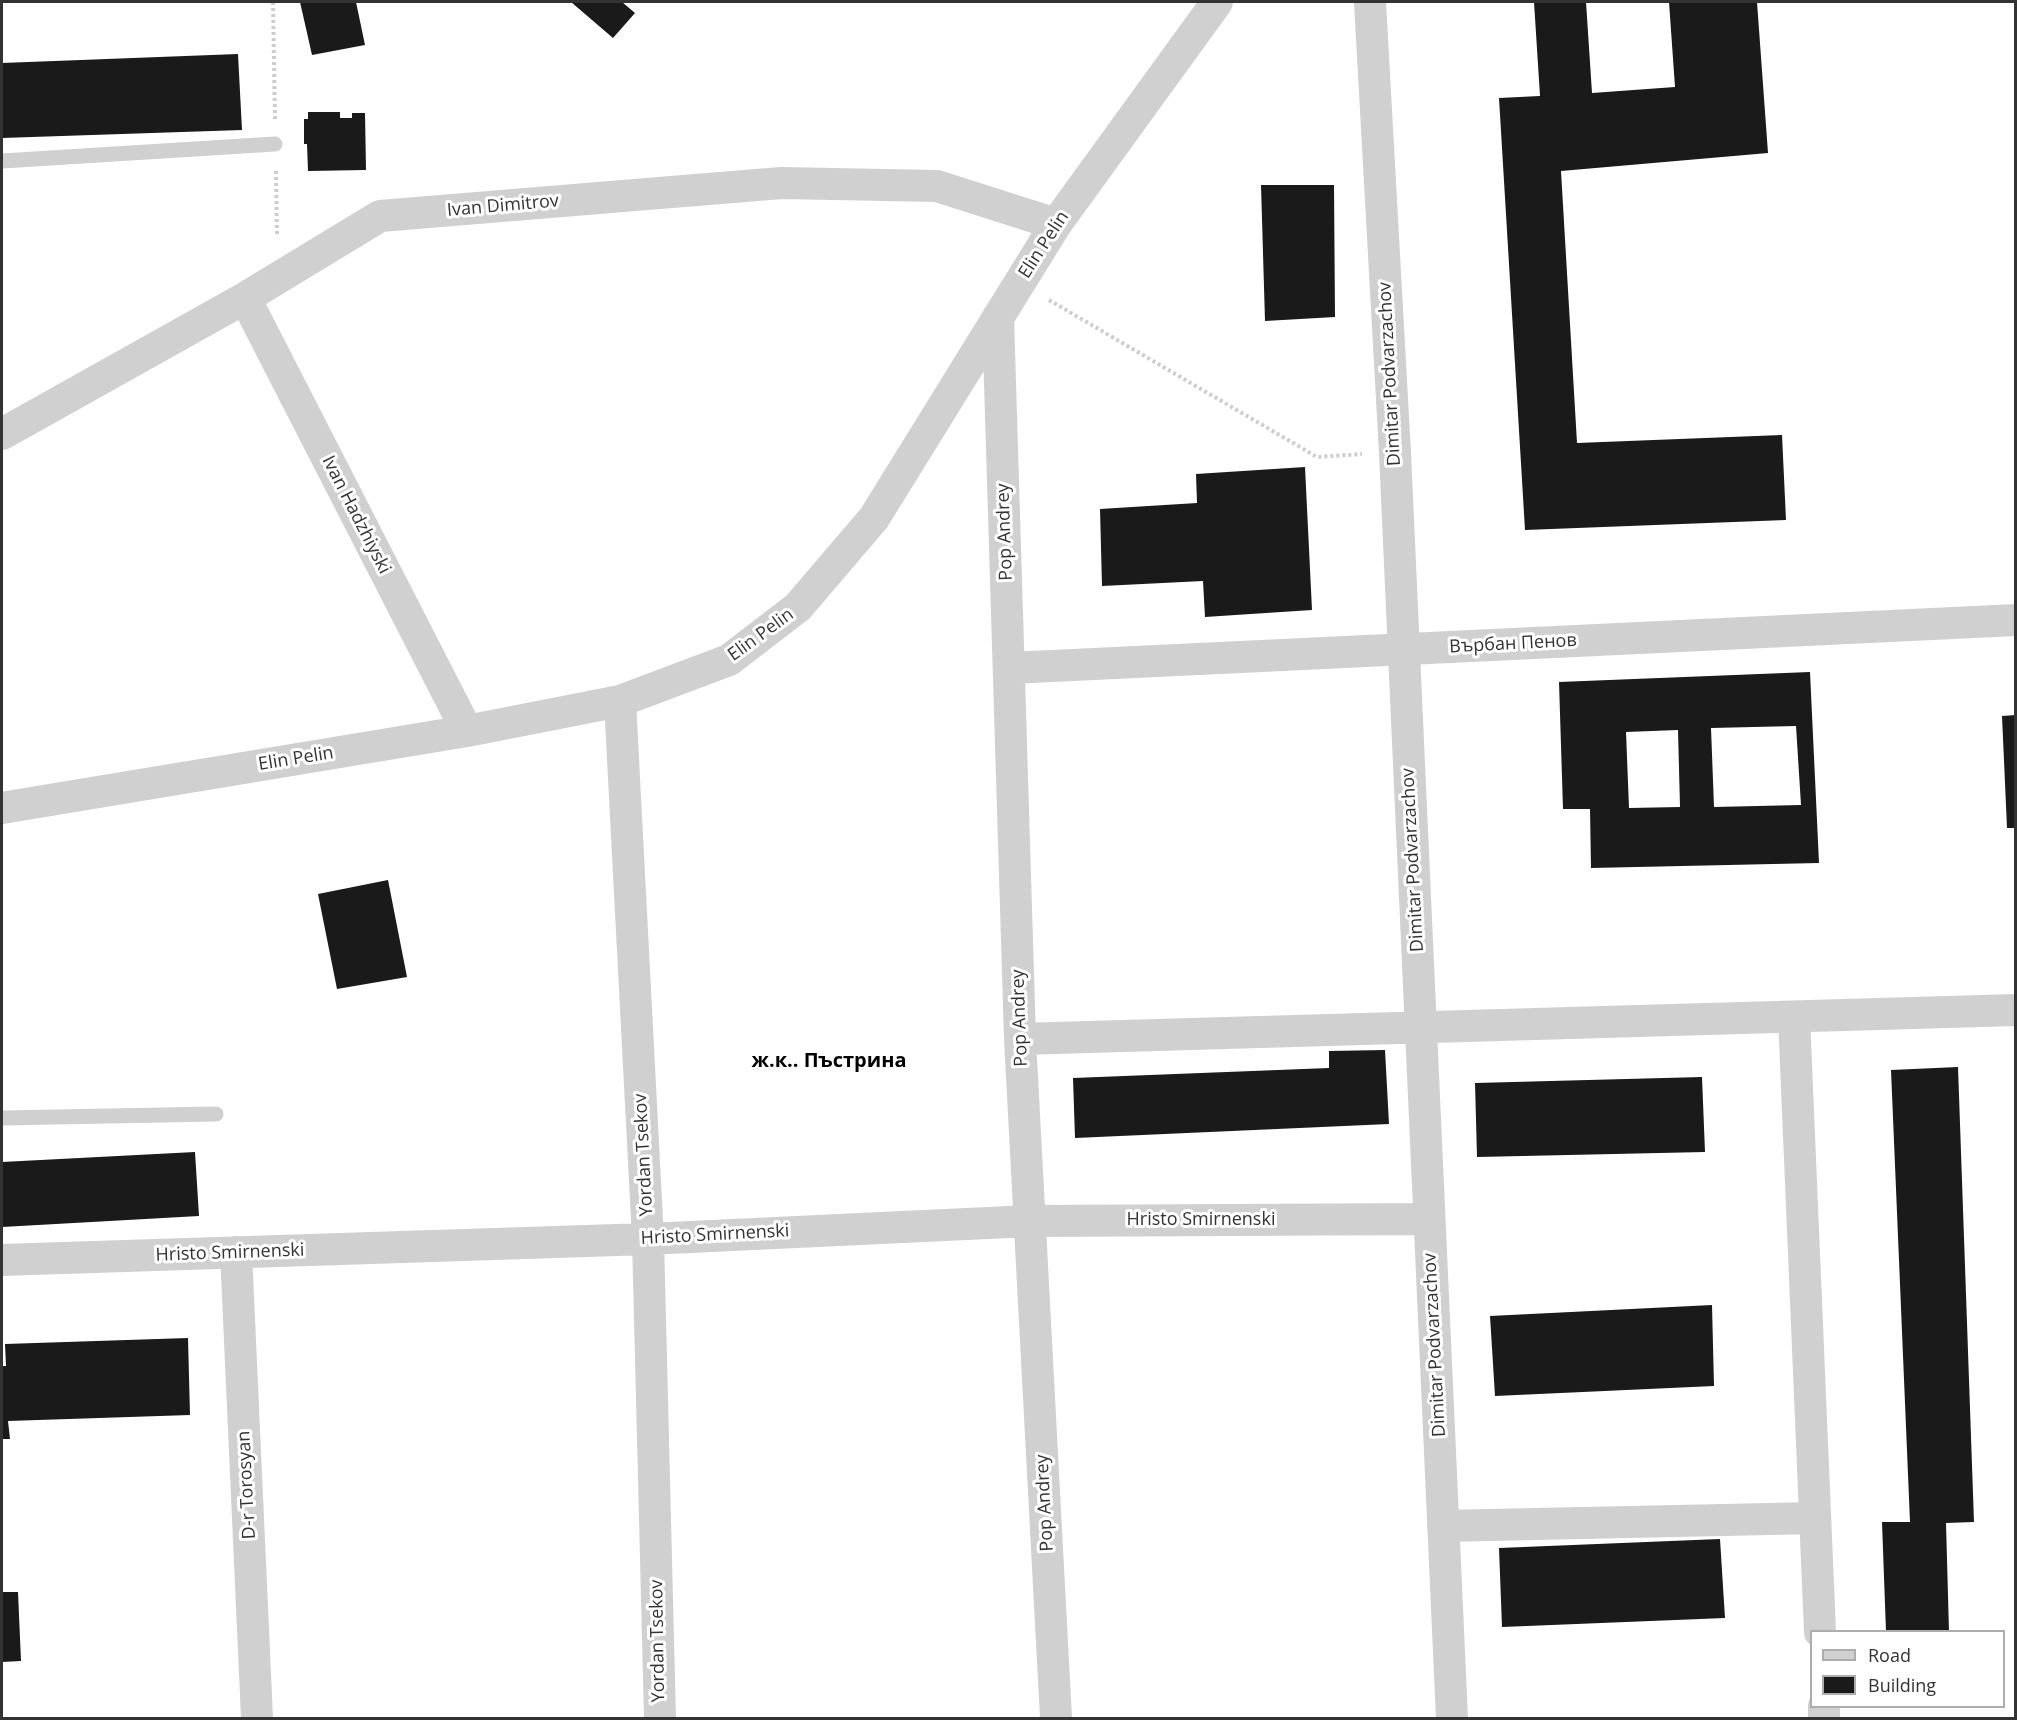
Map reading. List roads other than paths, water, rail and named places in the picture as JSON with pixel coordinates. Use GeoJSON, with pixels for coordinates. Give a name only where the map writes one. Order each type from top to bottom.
{"type":"FeatureCollection","features":[{"type":"Feature","properties":{"kind":"street","name":"Elin Pelin"},"geometry":{"type":"LineString","coordinates":[[2,808],[467,731],[620,701],[729,660],[798,607],[874,518],[1056,224],[1217,2]]}},
{"type":"Feature","properties":{"kind":"street","name":"Dimitar Podvarzachov"},"geometry":{"type":"LineString","coordinates":[[1370,2],[1395,453],[1452,1719]]}},
{"type":"Feature","properties":{"kind":"street","name":"Ivan Dimitrov"},"geometry":{"type":"LineString","coordinates":[[2,434],[245,298],[380,216],[781,183],[937,186],[1056,224]]}},
{"type":"Feature","properties":{"kind":"street","name":"Ivan Hadzhiyski"},"geometry":{"type":"LineString","coordinates":[[245,298],[467,731]]}},
{"type":"Feature","properties":{"kind":"street","name":"Pop Andrey"},"geometry":{"type":"LineString","coordinates":[[998,317],[1020,1039],[1056,1719]]}},
{"type":"Feature","properties":{"kind":"street","name":"Върбан Пенов"},"geometry":{"type":"LineString","coordinates":[[1010,668],[2016,620]]}},
{"type":"Feature","properties":{"kind":"street","name":"Yordan Tsekov"},"geometry":{"type":"LineString","coordinates":[[620,701],[648,1239],[660,1719]]}},
{"type":"Feature","properties":{"kind":"street"},"geometry":{"type":"LineString","coordinates":[[1020,1039],[2016,1010]]}},
{"type":"Feature","properties":{"kind":"street"},"geometry":{"type":"LineString","coordinates":[[1794,1017],[1820,1630]]}},
{"type":"Feature","properties":{"kind":"street","name":"Hristo Smirnenski"},"geometry":{"type":"LineString","coordinates":[[2,1260],[648,1239],[1030,1221],[1429,1219]]}},
{"type":"Feature","properties":{"kind":"street","name":"D-r Torosyan"},"geometry":{"type":"LineString","coordinates":[[236,1252],[257,1719]]}},
{"type":"Feature","properties":{"kind":"street"},"geometry":{"type":"LineString","coordinates":[[1443,1526],[1815,1518]]}},
{"type":"Feature","properties":{"kind":"lane"},"geometry":{"type":"LineString","coordinates":[[2,161],[275,144]]}},
{"type":"Feature","properties":{"kind":"lane"},"geometry":{"type":"LineString","coordinates":[[2,1118],[216,1114]]}},
{"type":"Feature","properties":{"kind":"district","name":"ж.к.. Пъстрина"},"geometry":{"type":"Point","coordinates":[829,1061]}}]}
